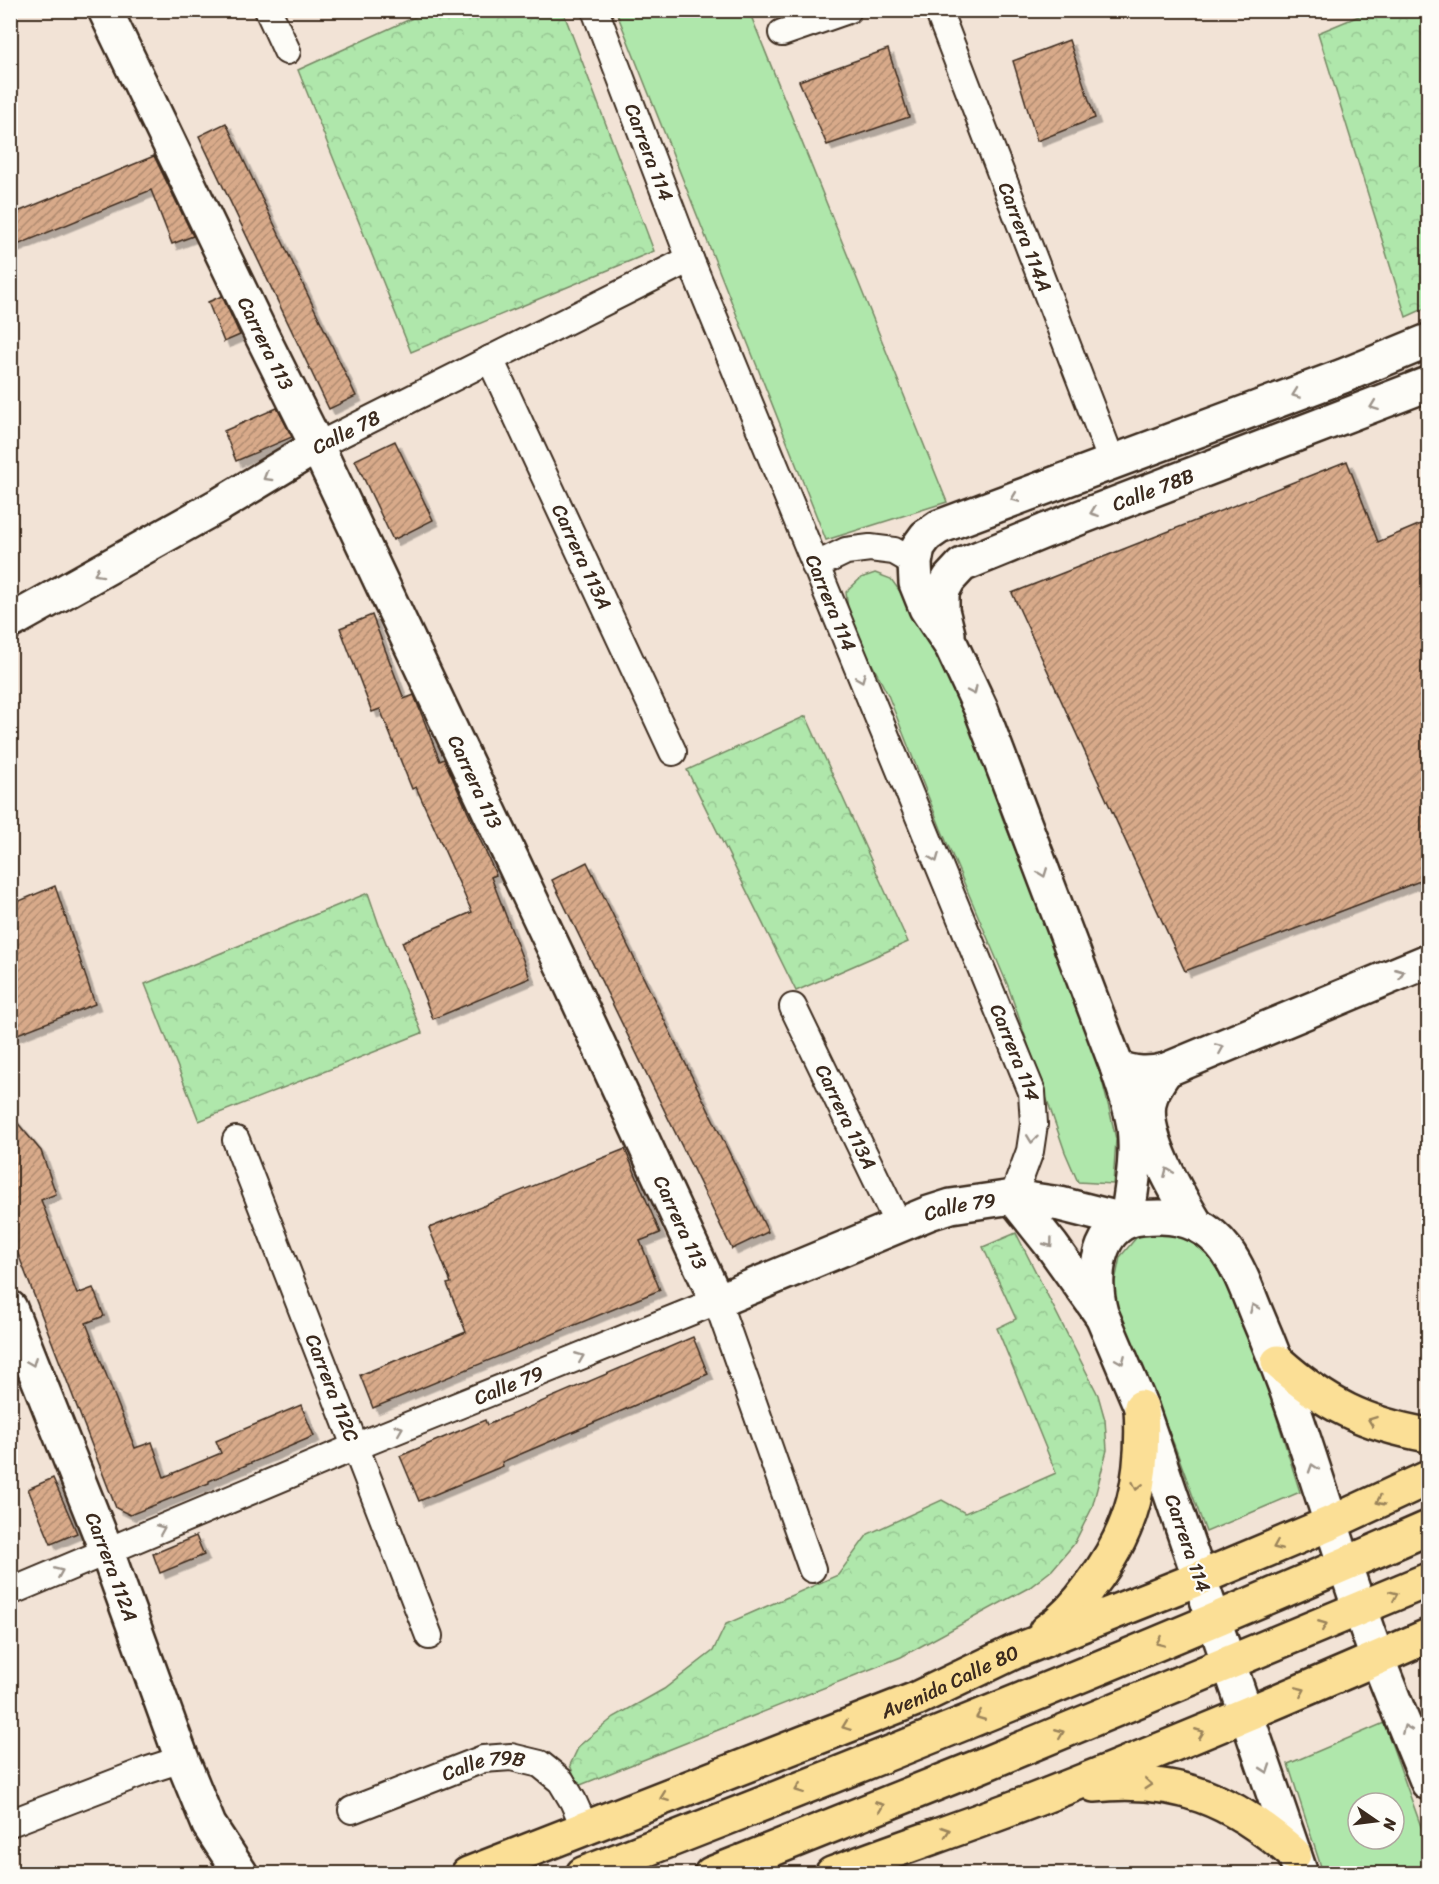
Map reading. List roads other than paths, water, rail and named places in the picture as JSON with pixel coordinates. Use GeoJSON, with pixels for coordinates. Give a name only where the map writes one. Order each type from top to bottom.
{"type":"FeatureCollection","features":[{"type":"Feature","properties":{"kind":"highway"},"geometry":{"type":"LineString","coordinates":[[1278,1362],[1306,1386],[1345,1411],[1388,1427],[1428,1435]]}},
{"type":"Feature","properties":{"kind":"highway"},"geometry":{"type":"LineString","coordinates":[[1014,1652],[1050,1629],[1081,1600],[1106,1566],[1122,1537],[1133,1506],[1140,1473],[1143,1440],[1141,1407]]}},
{"type":"Feature","properties":{"kind":"highway","name":"Avenida Calle 80"},"geometry":{"type":"LineString","coordinates":[[468,1874],[916,1699],[1014,1652],[1331,1523],[1428,1478]]}},
{"type":"Feature","properties":{"kind":"highway","name":"Avenida Calle 80"},"geometry":{"type":"LineString","coordinates":[[583,1874],[984,1715],[1345,1565],[1428,1528]]}},
{"type":"Feature","properties":{"kind":"highway"},"geometry":{"type":"LineString","coordinates":[[711,1874],[980,1766],[1428,1580]]}},
{"type":"Feature","properties":{"kind":"highway"},"geometry":{"type":"LineString","coordinates":[[832,1874],[1048,1795],[1247,1714],[1428,1636]]}},
{"type":"Feature","properties":{"kind":"highway"},"geometry":{"type":"LineString","coordinates":[[1048,1795],[1084,1786],[1120,1782],[1156,1785],[1192,1792],[1247,1816],[1272,1834],[1297,1864]]}},
{"type":"Feature","properties":{"kind":"street","name":"Carrera 113"},"geometry":{"type":"LineString","coordinates":[[105,10],[317,446],[567,976],[717,1301],[812,1569]]}},
{"type":"Feature","properties":{"kind":"street"},"geometry":{"type":"LineString","coordinates":[[268,10],[287,51]]}},
{"type":"Feature","properties":{"kind":"street","name":"Carrera 114"},"geometry":{"type":"LineString","coordinates":[[595,10],[690,259],[1032,1092],[1034,1124],[1030,1151],[1013,1197]]}},
{"type":"Feature","properties":{"kind":"street"},"geometry":{"type":"LineString","coordinates":[[782,33],[848,10]]}},
{"type":"Feature","properties":{"kind":"street","name":"Carrera 114A"},"geometry":{"type":"LineString","coordinates":[[938,10],[1112,462]]}},
{"type":"Feature","properties":{"kind":"street","name":"Calle 78"},"geometry":{"type":"LineString","coordinates":[[10,622],[221,504],[317,446],[690,259]]}},
{"type":"Feature","properties":{"kind":"street","name":"Calle 78B"},"geometry":{"type":"LineString","coordinates":[[915,563],[918,547],[926,536],[939,527],[1343,376],[1428,341]]}},
{"type":"Feature","properties":{"kind":"street","name":"Carrera 113A"},"geometry":{"type":"LineString","coordinates":[[490,359],[673,752]]}},
{"type":"Feature","properties":{"kind":"street","name":"Calle 78B"},"geometry":{"type":"LineString","coordinates":[[952,647],[942,610],[942,592],[949,579],[962,565],[1428,384]]}},
{"type":"Feature","properties":{"kind":"street"},"geometry":{"type":"LineString","coordinates":[[815,566],[846,551],[870,548],[894,551],[915,563],[916,584],[926,608],[952,647],[981,709],[1117,1067],[1134,1125],[1135,1148],[1127,1221],[1146,1217],[1165,1217],[1196,1224],[1216,1238],[1239,1273],[1278,1362],[1377,1658],[1428,1783]]}},
{"type":"Feature","properties":{"kind":"street"},"geometry":{"type":"LineString","coordinates":[[1117,1067],[1141,1074],[1153,1074],[1166,1070],[1428,961]]}},
{"type":"Feature","properties":{"kind":"street","name":"Carrera 113A"},"geometry":{"type":"LineString","coordinates":[[793,1007],[899,1226]]}},
{"type":"Feature","properties":{"kind":"street"},"geometry":{"type":"LineString","coordinates":[[1166,1070],[1155,1087],[1149,1103],[1149,1121],[1154,1140],[1175,1189],[1196,1224]]}},
{"type":"Feature","properties":{"kind":"street","name":"Carrera 112C"},"geometry":{"type":"LineString","coordinates":[[236,1140],[429,1636]]}},
{"type":"Feature","properties":{"kind":"street","name":"Calle 79"},"geometry":{"type":"LineString","coordinates":[[10,1592],[355,1447],[951,1206],[1013,1197],[1060,1204],[1127,1221]]}},
{"type":"Feature","properties":{"kind":"street","name":"Calle 79"},"geometry":{"type":"LineString","coordinates":[[1013,1197],[1053,1246],[1101,1313]]}},
{"type":"Feature","properties":{"kind":"street","name":"Carrera 114"},"geometry":{"type":"LineString","coordinates":[[1127,1221],[1111,1235],[1099,1257],[1096,1298],[1141,1407],[1297,1864]]}},
{"type":"Feature","properties":{"kind":"street","name":"Carrera 112A"},"geometry":{"type":"LineString","coordinates":[[10,1308],[107,1552],[182,1759],[209,1825],[241,1874]]}},
{"type":"Feature","properties":{"kind":"street","name":"Calle 79B"},"geometry":{"type":"LineString","coordinates":[[352,1810],[483,1759],[511,1757],[540,1764],[561,1781],[585,1828]]}},
{"type":"Feature","properties":{"kind":"street"},"geometry":{"type":"LineString","coordinates":[[10,1823],[182,1759]]}},
{"type":"Feature","properties":{"kind":"street","name":"Carrera 112A"},"geometry":{"type":"LineString","coordinates":[[209,1825],[213,1874]]}}]}
